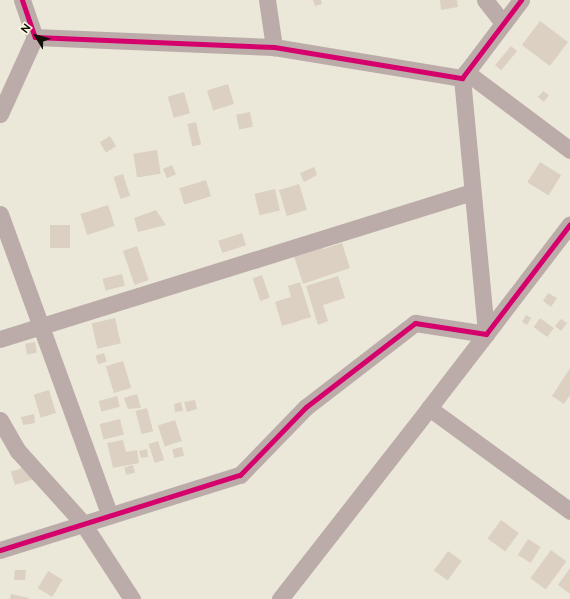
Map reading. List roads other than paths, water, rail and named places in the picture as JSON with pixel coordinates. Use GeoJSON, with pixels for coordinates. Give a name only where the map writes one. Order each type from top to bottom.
{"type":"FeatureCollection","features":[{"type":"Feature","properties":{"kind":"street"},"geometry":{"type":"LineString","coordinates":[[0,114],[35,37],[22,0]]}},
{"type":"Feature","properties":{"kind":"street"},"geometry":{"type":"LineString","coordinates":[[267,0],[274,47]]}},
{"type":"Feature","properties":{"kind":"street"},"geometry":{"type":"LineString","coordinates":[[485,0],[503,23]]}},
{"type":"Feature","properties":{"kind":"street"},"geometry":{"type":"LineString","coordinates":[[486,334],[471,192],[464,75],[521,0]]}},
{"type":"Feature","properties":{"kind":"street"},"geometry":{"type":"LineString","coordinates":[[35,37],[274,47],[464,75],[570,150]]}},
{"type":"Feature","properties":{"kind":"street"},"geometry":{"type":"LineString","coordinates":[[0,339],[40,325],[471,192]]}},
{"type":"Feature","properties":{"kind":"street"},"geometry":{"type":"LineString","coordinates":[[0,214],[109,513]]}},
{"type":"Feature","properties":{"kind":"street"},"geometry":{"type":"LineString","coordinates":[[280,599],[570,224]]}},
{"type":"Feature","properties":{"kind":"street"},"geometry":{"type":"LineString","coordinates":[[0,550],[109,513],[240,475],[306,407],[415,323],[486,334]]}},
{"type":"Feature","properties":{"kind":"street"},"geometry":{"type":"LineString","coordinates":[[429,408],[570,511]]}},
{"type":"Feature","properties":{"kind":"street"},"geometry":{"type":"LineString","coordinates":[[0,420],[18,451],[82,522],[132,599]]}}]}
